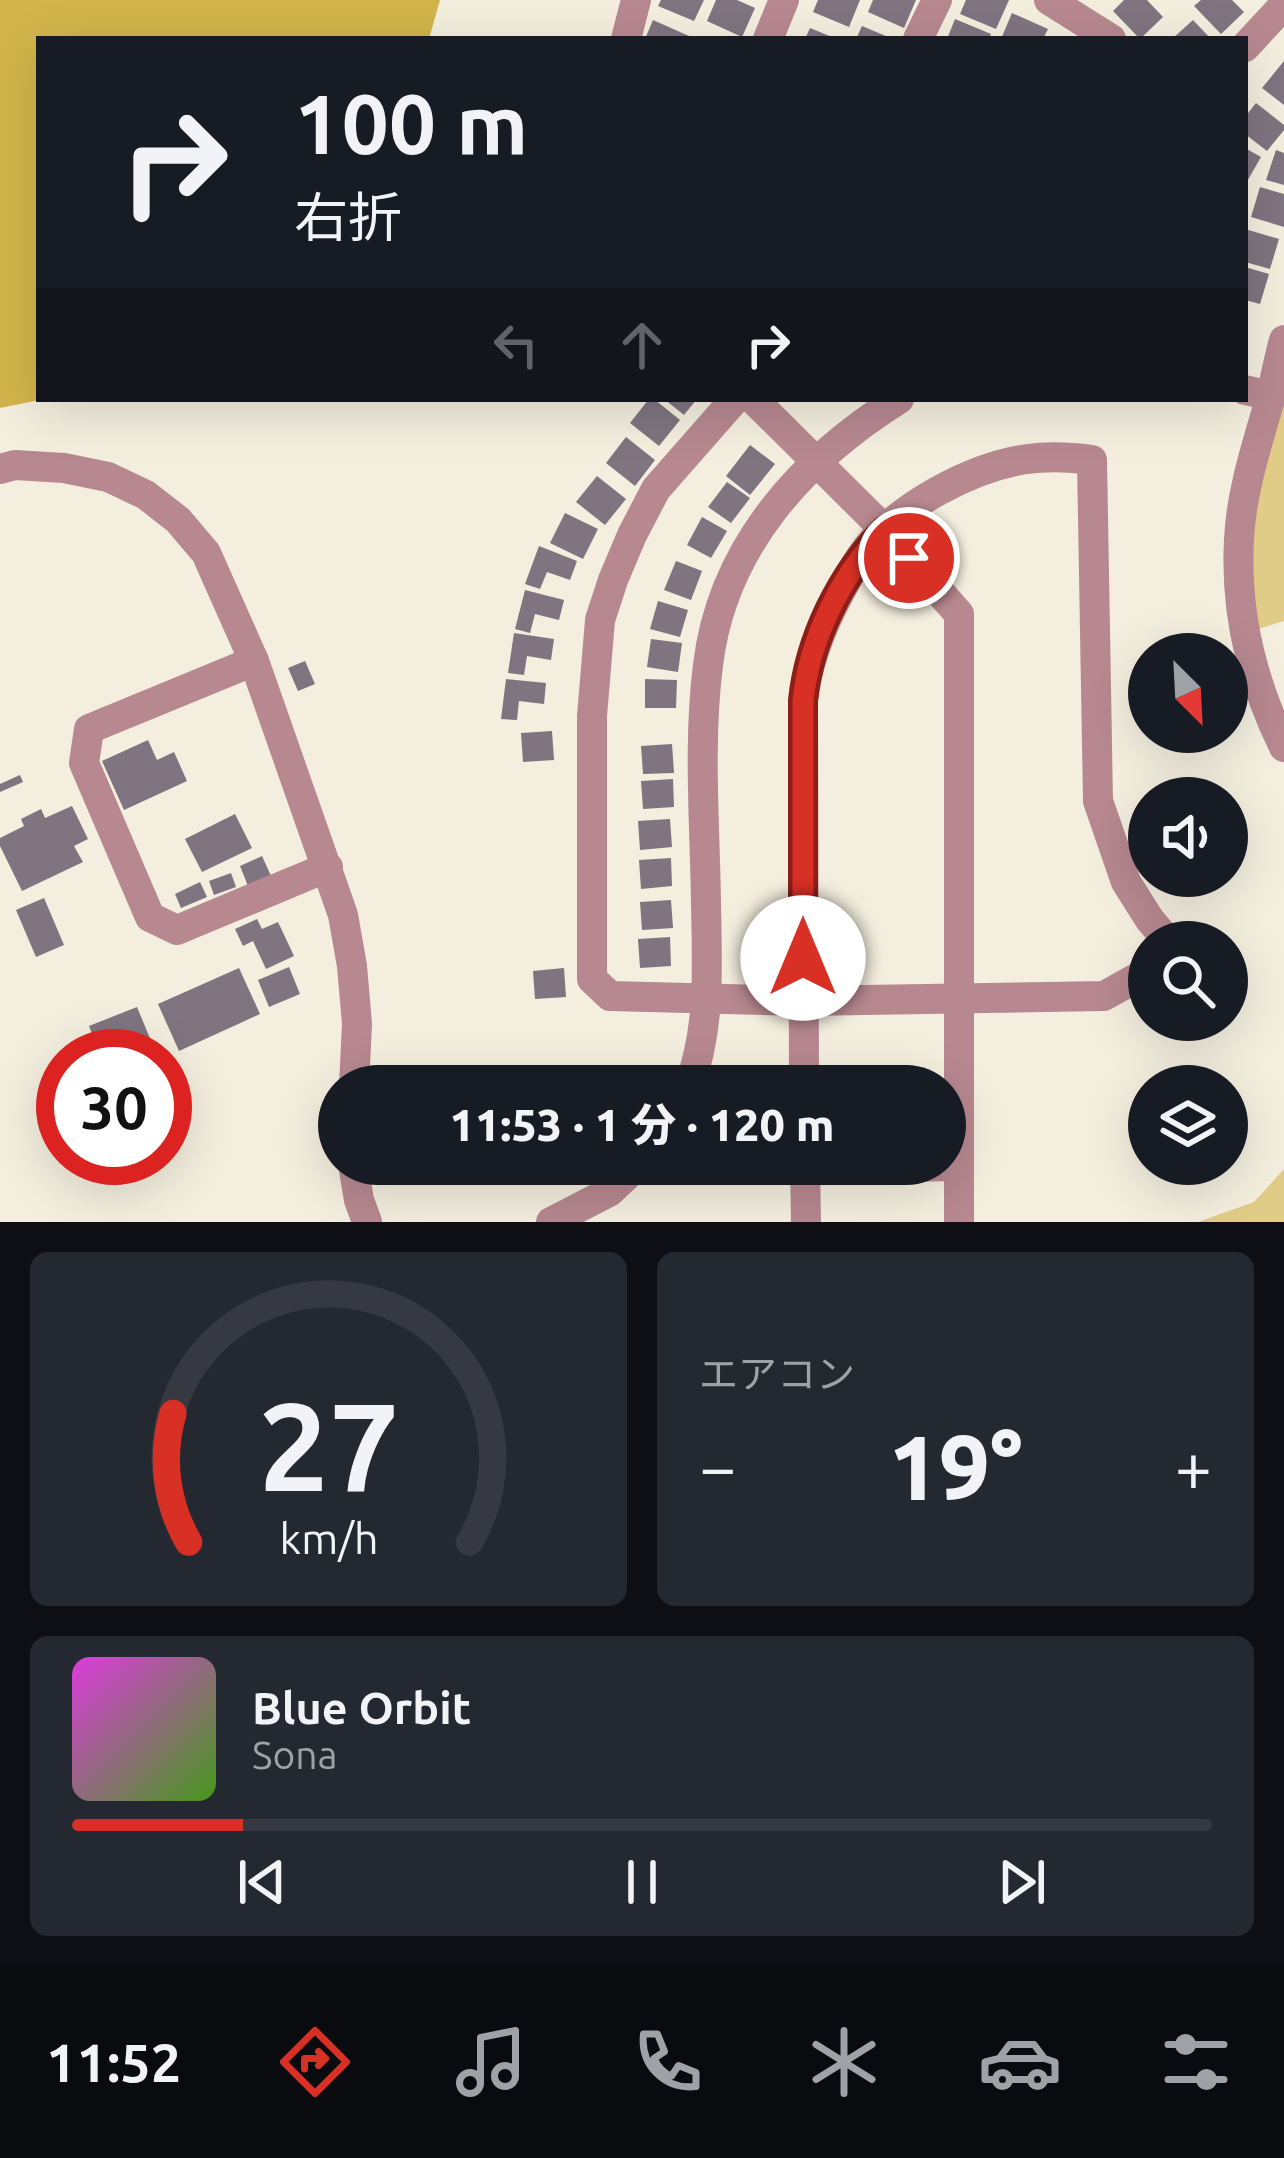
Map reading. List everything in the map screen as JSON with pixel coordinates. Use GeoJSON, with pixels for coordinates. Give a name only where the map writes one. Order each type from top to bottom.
{"type":"FeatureCollection","features":[{"type":"Feature","properties":{"kind":"street"},"geometry":{"type":"LineString","coordinates":[[627,36],[637,0]]}},
{"type":"Feature","properties":{"kind":"street"},"geometry":{"type":"LineString","coordinates":[[769,36],[784,0]]}},
{"type":"Feature","properties":{"kind":"street"},"geometry":{"type":"LineString","coordinates":[[919,36],[937,0]]}},
{"type":"Feature","properties":{"kind":"street"},"geometry":{"type":"LineString","coordinates":[[1048,0],[1086,20]]}},
{"type":"Feature","properties":{"kind":"street"},"geometry":{"type":"LineString","coordinates":[[1248,44],[1284,5]]}},
{"type":"Feature","properties":{"kind":"street"},"geometry":{"type":"LineString","coordinates":[[1284,340],[1258,393],[1239,537],[1239,595],[1246,644],[1284,747]]}},
{"type":"Feature","properties":{"kind":"street"},"geometry":{"type":"LineString","coordinates":[[732,402],[656,490],[632,535],[600,620],[592,716],[592,980],[610,997],[803,1001],[1104,996],[1128,983]]}},
{"type":"Feature","properties":{"kind":"street"},"geometry":{"type":"LineString","coordinates":[[757,402],[885,530],[959,614],[957,1065]]}},
{"type":"Feature","properties":{"kind":"street"},"geometry":{"type":"LineString","coordinates":[[697,1065],[707,999],[703,719],[708,661],[720,608],[740,557],[773,507],[816,460],[894,402]]}},
{"type":"Feature","properties":{"kind":"street"},"geometry":{"type":"LineString","coordinates":[[804,1065],[806,670],[830,611],[867,548],[906,512],[955,482],[1024,459],[1092,460],[1098,801],[1126,882],[1151,921]]}},
{"type":"Feature","properties":{"kind":"street"},"geometry":{"type":"LineString","coordinates":[[0,469],[15,465],[64,468],[108,477],[146,495],[178,520],[206,553],[254,661],[343,915],[357,1024],[355,1065]]}},
{"type":"Feature","properties":{"kind":"street"},"geometry":{"type":"LineString","coordinates":[[254,661],[89,729],[84,764],[151,917],[177,930],[328,867]]}},
{"type":"Feature","properties":{"kind":"street"},"geometry":{"type":"LineString","coordinates":[[356,1185],[367,1222]]}},
{"type":"Feature","properties":{"kind":"street"},"geometry":{"type":"LineString","coordinates":[[551,1222],[616,1185]]}},
{"type":"Feature","properties":{"kind":"street"},"geometry":{"type":"LineString","coordinates":[[805,1185],[806,1222]]}},
{"type":"Feature","properties":{"kind":"street"},"geometry":{"type":"LineString","coordinates":[[958,1185],[958,1222]]}},
{"type":"Feature","properties":{"kind":"shaded area"},"geometry":{"type":"Polygon","coordinates":[[[0,0],[440,0],[430,36],[36,36],[36,401],[0,408],[0,0]]]}},
{"type":"Feature","properties":{"kind":"shaded area"},"geometry":{"type":"Polygon","coordinates":[[[1284,388],[1284,621],[1258,629],[1252,570],[1254,516],[1284,388]]]}},
{"type":"Feature","properties":{"kind":"shaded area"},"geometry":{"type":"Polygon","coordinates":[[[1284,1169],[1284,1222],[1198,1222],[1254,1202],[1284,1169]]]}},
{"type":"Feature","properties":{"kind":"building"},"geometry":{"type":"Polygon","coordinates":[[[661,0],[704,0],[694,21],[658,6],[661,0]]]}},
{"type":"Feature","properties":{"kind":"building"},"geometry":{"type":"Polygon","coordinates":[[[716,0],[737,0],[755,8],[742,36],[707,21],[716,0]]]}},
{"type":"Feature","properties":{"kind":"building"},"geometry":{"type":"Polygon","coordinates":[[[818,0],[860,0],[849,27],[813,12],[818,0]]]}},
{"type":"Feature","properties":{"kind":"building"},"geometry":{"type":"Polygon","coordinates":[[[873,0],[916,0],[904,28],[868,12],[873,0]]]}},
{"type":"Feature","properties":{"kind":"building"},"geometry":{"type":"Polygon","coordinates":[[[966,0],[1009,0],[996,29],[960,14],[966,0]]]}},
{"type":"Feature","properties":{"kind":"building"},"geometry":{"type":"Polygon","coordinates":[[[1124,0],[1147,0],[1163,17],[1137,36],[1113,11],[1124,0]]]}},
{"type":"Feature","properties":{"kind":"building"},"geometry":{"type":"Polygon","coordinates":[[[1201,0],[1232,0],[1244,12],[1221,34],[1194,6],[1201,0]]]}},
{"type":"Feature","properties":{"kind":"building"},"geometry":{"type":"Polygon","coordinates":[[[1012,13],[1048,29],[1044,36],[1002,36],[1012,13]]]}},
{"type":"Feature","properties":{"kind":"building"},"geometry":{"type":"Polygon","coordinates":[[[955,19],[991,34],[990,36],[948,36],[955,19]]]}},
{"type":"Feature","properties":{"kind":"building"},"geometry":{"type":"Polygon","coordinates":[[[653,20],[689,36],[646,36],[653,20]]]}},
{"type":"Feature","properties":{"kind":"building"},"geometry":{"type":"Polygon","coordinates":[[[1193,20],[1208,36],[1175,36],[1193,20]]]}},
{"type":"Feature","properties":{"kind":"building"},"geometry":{"type":"Polygon","coordinates":[[[862,26],[886,36],[857,36],[862,26]]]}},
{"type":"Feature","properties":{"kind":"building"},"geometry":{"type":"Polygon","coordinates":[[[810,28],[830,36],[806,36],[810,28]]]}},
{"type":"Feature","properties":{"kind":"building"},"geometry":{"type":"Polygon","coordinates":[[[1284,61],[1284,105],[1262,88],[1284,61]]]}},
{"type":"Feature","properties":{"kind":"building"},"geometry":{"type":"Polygon","coordinates":[[[1256,103],[1284,125],[1267,151],[1248,136],[1248,113],[1256,103]]]}},
{"type":"Feature","properties":{"kind":"building"},"geometry":{"type":"Polygon","coordinates":[[[1248,150],[1261,157],[1248,180],[1248,150]]]}},
{"type":"Feature","properties":{"kind":"building"},"geometry":{"type":"Polygon","coordinates":[[[1276,150],[1284,153],[1284,185],[1266,180],[1276,150]]]}},
{"type":"Feature","properties":{"kind":"building"},"geometry":{"type":"Polygon","coordinates":[[[1260,187],[1284,194],[1284,227],[1251,217],[1260,187]]]}},
{"type":"Feature","properties":{"kind":"building"},"geometry":{"type":"Polygon","coordinates":[[[1248,230],[1279,239],[1270,269],[1248,263],[1248,230]]]}},
{"type":"Feature","properties":{"kind":"building"},"geometry":{"type":"Polygon","coordinates":[[[1248,268],[1269,274],[1260,304],[1248,301],[1248,268]]]}},
{"type":"Feature","properties":{"kind":"building"},"geometry":{"type":"Polygon","coordinates":[[[647,402],[658,402],[680,420],[659,446],[630,423],[647,402]]]}},
{"type":"Feature","properties":{"kind":"building"},"geometry":{"type":"Polygon","coordinates":[[[668,402],[695,402],[684,415],[668,402]]]}},
{"type":"Feature","properties":{"kind":"building"},"geometry":{"type":"Polygon","coordinates":[[[626,437],[655,460],[635,486],[606,463],[626,437]]]}},
{"type":"Feature","properties":{"kind":"building"},"geometry":{"type":"Polygon","coordinates":[[[750,445],[775,464],[750,495],[726,476],[750,445]]]}},
{"type":"Feature","properties":{"kind":"building"},"geometry":{"type":"Polygon","coordinates":[[[597,476],[626,499],[605,525],[576,502],[597,476]]]}},
{"type":"Feature","properties":{"kind":"building"},"geometry":{"type":"Polygon","coordinates":[[[727,482],[750,498],[731,523],[708,507],[727,482]]]}},
{"type":"Feature","properties":{"kind":"building"},"geometry":{"type":"Polygon","coordinates":[[[565,513],[598,529],[583,559],[550,543],[565,513]]]}},
{"type":"Feature","properties":{"kind":"building"},"geometry":{"type":"Polygon","coordinates":[[[702,517],[727,531],[711,558],[687,545],[702,517]]]}},
{"type":"Feature","properties":{"kind":"building"},"geometry":{"type":"Polygon","coordinates":[[[539,546],[577,561],[570,580],[547,572],[540,589],[525,584],[539,546]]]}},
{"type":"Feature","properties":{"kind":"building"},"geometry":{"type":"Polygon","coordinates":[[[676,561],[702,571],[691,600],[664,590],[676,561]]]}},
{"type":"Feature","properties":{"kind":"building"},"geometry":{"type":"Polygon","coordinates":[[[525,590],[564,600],[559,620],[535,614],[530,633],[515,629],[525,590]]]}},
{"type":"Feature","properties":{"kind":"building"},"geometry":{"type":"Polygon","coordinates":[[[658,601],[688,610],[680,637],[650,629],[658,601]]]}},
{"type":"Feature","properties":{"kind":"building"},"geometry":{"type":"Polygon","coordinates":[[[514,633],[554,639],[551,660],[527,656],[524,675],[508,673],[514,633]]]}},
{"type":"Feature","properties":{"kind":"building"},"geometry":{"type":"Polygon","coordinates":[[[651,639],[682,643],[678,672],[647,667],[651,639]]]}},
{"type":"Feature","properties":{"kind":"building"},"geometry":{"type":"Polygon","coordinates":[[[305,661],[315,684],[298,691],[288,668],[305,661]]]}},
{"type":"Feature","properties":{"kind":"building"},"geometry":{"type":"Polygon","coordinates":[[[506,679],[546,683],[544,704],[519,701],[517,720],[501,719],[506,679]]]}},
{"type":"Feature","properties":{"kind":"building"},"geometry":{"type":"Polygon","coordinates":[[[645,679],[677,680],[676,708],[645,708],[645,679]]]}},
{"type":"Feature","properties":{"kind":"building"},"geometry":{"type":"Polygon","coordinates":[[[552,731],[554,760],[523,762],[521,733],[552,731]]]}},
{"type":"Feature","properties":{"kind":"building"},"geometry":{"type":"Polygon","coordinates":[[[148,740],[157,760],[174,752],[187,781],[124,810],[102,761],[148,740]]]}},
{"type":"Feature","properties":{"kind":"building"},"geometry":{"type":"Polygon","coordinates":[[[672,744],[674,773],[643,774],[641,746],[672,744]]]}},
{"type":"Feature","properties":{"kind":"building"},"geometry":{"type":"Polygon","coordinates":[[[20,775],[23,782],[0,792],[0,784],[20,775]]]}},
{"type":"Feature","properties":{"kind":"building"},"geometry":{"type":"Polygon","coordinates":[[[673,779],[674,807],[643,809],[641,781],[673,779]]]}},
{"type":"Feature","properties":{"kind":"building"},"geometry":{"type":"Polygon","coordinates":[[[72,806],[88,839],[74,846],[83,862],[22,891],[0,838],[24,826],[21,819],[41,809],[45,818],[72,806]]]}},
{"type":"Feature","properties":{"kind":"building"},"geometry":{"type":"Polygon","coordinates":[[[235,814],[252,848],[202,872],[185,839],[235,814]]]}},
{"type":"Feature","properties":{"kind":"building"},"geometry":{"type":"Polygon","coordinates":[[[670,819],[672,847],[640,850],[638,821],[670,819]]]}},
{"type":"Feature","properties":{"kind":"building"},"geometry":{"type":"Polygon","coordinates":[[[262,856],[271,876],[248,886],[240,866],[262,856]]]}},
{"type":"Feature","properties":{"kind":"building"},"geometry":{"type":"Polygon","coordinates":[[[671,858],[672,886],[641,889],[639,860],[671,858]]]}},
{"type":"Feature","properties":{"kind":"building"},"geometry":{"type":"Polygon","coordinates":[[[231,873],[236,887],[214,895],[209,881],[231,873]]]}},
{"type":"Feature","properties":{"kind":"building"},"geometry":{"type":"Polygon","coordinates":[[[200,882],[207,897],[181,908],[175,894],[200,882]]]}},
{"type":"Feature","properties":{"kind":"building"},"geometry":{"type":"Polygon","coordinates":[[[44,898],[64,945],[36,957],[16,910],[44,898]]]}},
{"type":"Feature","properties":{"kind":"building"},"geometry":{"type":"Polygon","coordinates":[[[671,900],[673,928],[642,930],[640,902],[671,900]]]}},
{"type":"Feature","properties":{"kind":"building"},"geometry":{"type":"Polygon","coordinates":[[[257,919],[262,929],[278,922],[294,956],[266,969],[253,941],[243,946],[235,929],[257,919]]]}},
{"type":"Feature","properties":{"kind":"building"},"geometry":{"type":"Polygon","coordinates":[[[670,937],[671,966],[640,968],[638,939],[670,937]]]}},
{"type":"Feature","properties":{"kind":"building"},"geometry":{"type":"Polygon","coordinates":[[[289,967],[300,994],[269,1007],[258,980],[289,967]]]}},
{"type":"Feature","properties":{"kind":"building"},"geometry":{"type":"Polygon","coordinates":[[[239,968],[260,1014],[192,1045],[192,1029],[169,1029],[158,1004],[239,968]]]}},
{"type":"Feature","properties":{"kind":"building"},"geometry":{"type":"Polygon","coordinates":[[[564,968],[566,997],[535,999],[533,971],[564,968]]]}},
{"type":"Feature","properties":{"kind":"building"},"geometry":{"type":"Polygon","coordinates":[[[137,1007],[146,1029],[90,1029],[137,1007]]]}},
{"type":"Feature","properties":{"kind":"route"},"geometry":{"type":"LineString","coordinates":[[803,958],[806,670],[830,611],[867,548],[885,530],[909,558]]}}]}
